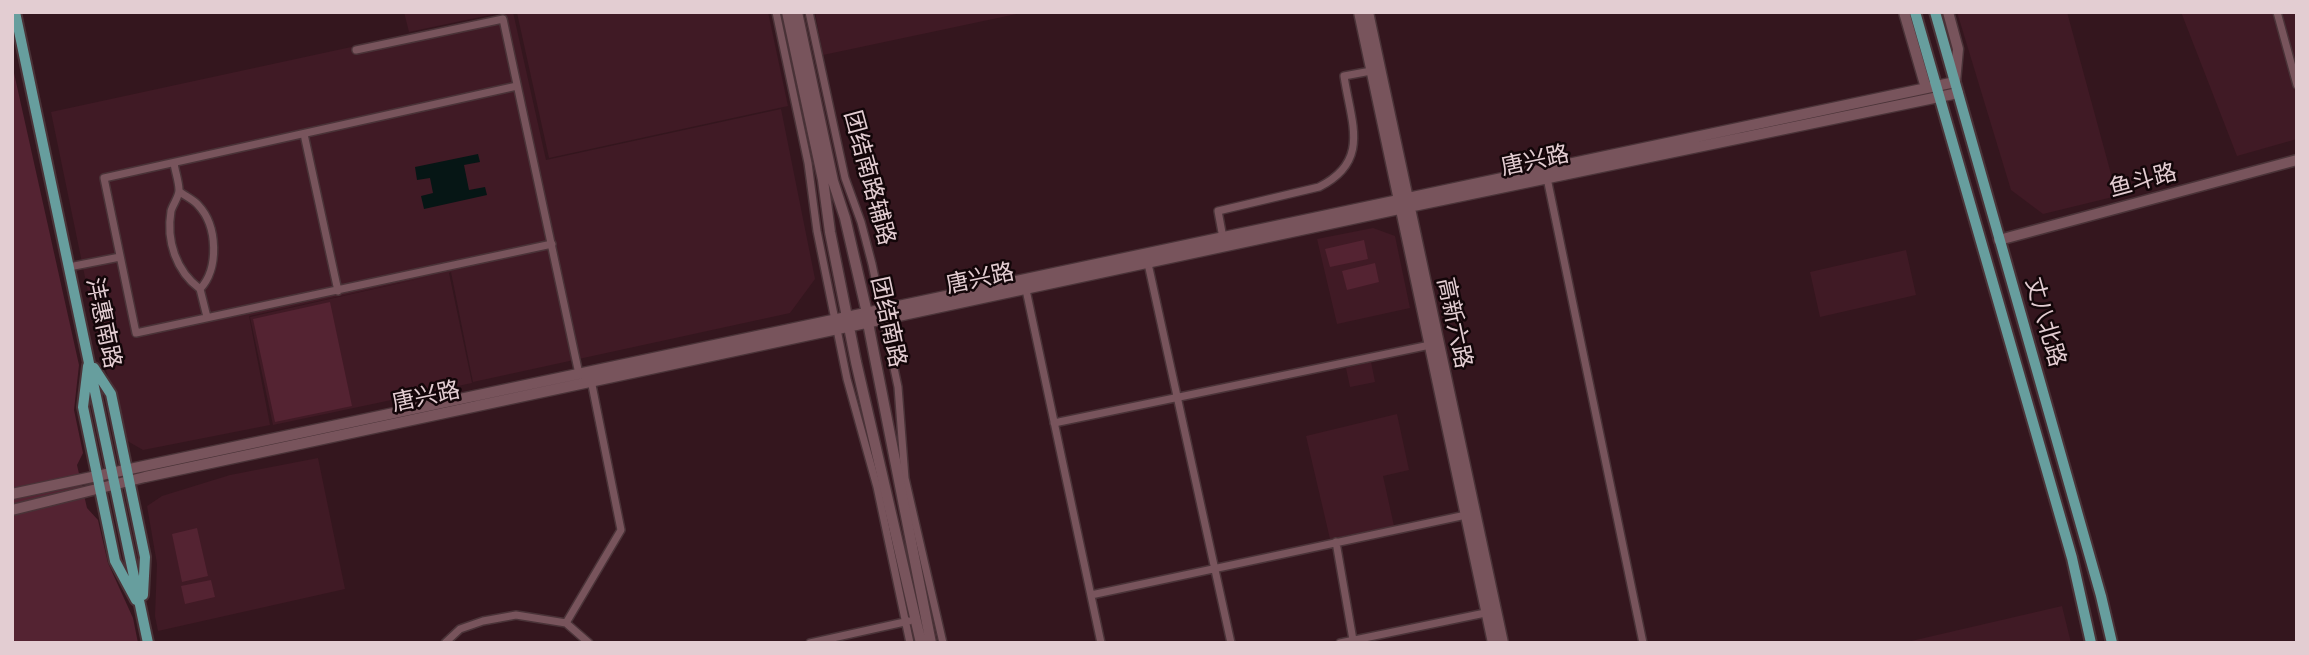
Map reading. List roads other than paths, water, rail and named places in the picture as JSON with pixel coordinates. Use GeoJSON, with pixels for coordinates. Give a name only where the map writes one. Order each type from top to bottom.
{"type":"FeatureCollection","features":[{"type":"Feature","properties":{"kind":"main road","name":"沣惠南路"},"geometry":{"type":"LineString","coordinates":[[15,12],[148,643]]}},
{"type":"Feature","properties":{"kind":"main road","name":"丈八北路"},"geometry":{"type":"LineString","coordinates":[[1915,12],[1934,90],[2072,558],[2091,643]]}},
{"type":"Feature","properties":{"kind":"main road","name":"丈八北路"},"geometry":{"type":"LineString","coordinates":[[1935,12],[2101,596],[2112,643]]}},
{"type":"Feature","properties":{"kind":"main road"},"geometry":{"type":"LineString","coordinates":[[89,358],[111,394],[145,557],[142,612]]}},
{"type":"Feature","properties":{"kind":"main road"},"geometry":{"type":"LineString","coordinates":[[89,358],[82,407],[116,561],[142,612]]}},
{"type":"Feature","properties":{"kind":"street"},"geometry":{"type":"LineString","coordinates":[[776,12],[808,163],[817,232],[836,325],[856,416],[911,620],[910,643]]}},
{"type":"Feature","properties":{"kind":"street","name":"团结南路"},"geometry":{"type":"LineString","coordinates":[[787,12],[823,180],[830,232],[848,322],[911,620],[921,643]]}},
{"type":"Feature","properties":{"kind":"street","name":"团结南路"},"geometry":{"type":"LineString","coordinates":[[797,12],[833,181],[845,218],[868,318],[883,393],[890,447],[931,643]]}},
{"type":"Feature","properties":{"kind":"street","name":"团结南路辅路"},"geometry":{"type":"LineString","coordinates":[[808,12],[845,178],[861,222],[882,315],[902,410],[905,478],[943,643]]}},
{"type":"Feature","properties":{"kind":"street","name":"高新六路"},"geometry":{"type":"LineString","coordinates":[[1359,12],[1404,203],[1491,611],[1493,643]]}},
{"type":"Feature","properties":{"kind":"street","name":"高新六路"},"geometry":{"type":"LineString","coordinates":[[1368,12],[1430,345],[1466,515],[1491,611],[1503,643]]}},
{"type":"Feature","properties":{"kind":"street"},"geometry":{"type":"LineString","coordinates":[[1905,12],[1934,90]]}},
{"type":"Feature","properties":{"kind":"street"},"geometry":{"type":"LineString","coordinates":[[1948,12],[1958,49],[1956,88]]}},
{"type":"Feature","properties":{"kind":"street"},"geometry":{"type":"LineString","coordinates":[[2277,12],[2297,85]]}},
{"type":"Feature","properties":{"kind":"street"},"geometry":{"type":"LineString","coordinates":[[356,50],[503,19],[552,244],[587,376],[621,530],[566,623]]}},
{"type":"Feature","properties":{"kind":"street"},"geometry":{"type":"LineString","coordinates":[[1223,238],[1218,211],[1319,187],[1343,172],[1349,163],[1354,145],[1344,76],[1371,71]]}},
{"type":"Feature","properties":{"kind":"street"},"geometry":{"type":"LineString","coordinates":[[517,86],[104,178],[136,333],[552,244]]}},
{"type":"Feature","properties":{"kind":"street","name":"唐兴路"},"geometry":{"type":"LineString","coordinates":[[12,494],[82,479],[99,482],[114,479],[1934,90],[1956,88]]}},
{"type":"Feature","properties":{"kind":"street","name":"唐兴路"},"geometry":{"type":"LineString","coordinates":[[1147,259],[1223,238],[1547,178],[1934,90]]}},
{"type":"Feature","properties":{"kind":"street"},"geometry":{"type":"LineString","coordinates":[[304,134],[338,290]]}},
{"type":"Feature","properties":{"kind":"street","name":"鱼斗路"},"geometry":{"type":"LineString","coordinates":[[1999,240],[2297,160]]}},
{"type":"Feature","properties":{"kind":"street"},"geometry":{"type":"LineString","coordinates":[[174,163],[180,192],[172,208],[171,245],[187,280],[200,289],[207,317]]}},
{"type":"Feature","properties":{"kind":"street"},"geometry":{"type":"LineString","coordinates":[[1547,178],[1643,643]]}},
{"type":"Feature","properties":{"kind":"street"},"geometry":{"type":"LineString","coordinates":[[180,192],[199,205],[212,237],[214,267],[209,281],[200,289]]}},
{"type":"Feature","properties":{"kind":"street"},"geometry":{"type":"LineString","coordinates":[[69,267],[120,257]]}},
{"type":"Feature","properties":{"kind":"street"},"geometry":{"type":"LineString","coordinates":[[1147,259],[1231,643]]}},
{"type":"Feature","properties":{"kind":"street"},"geometry":{"type":"LineString","coordinates":[[1025,285],[1101,643]]}},
{"type":"Feature","properties":{"kind":"street"},"geometry":{"type":"LineString","coordinates":[[1054,423],[1430,345]]}},
{"type":"Feature","properties":{"kind":"street","name":"唐兴路"},"geometry":{"type":"LineString","coordinates":[[12,510],[85,492],[99,482]]}},
{"type":"Feature","properties":{"kind":"street"},"geometry":{"type":"LineString","coordinates":[[1091,595],[1466,515]]}},
{"type":"Feature","properties":{"kind":"street"},"geometry":{"type":"LineString","coordinates":[[1336,542],[1353,640]]}},
{"type":"Feature","properties":{"kind":"street"},"geometry":{"type":"LineString","coordinates":[[1340,643],[1491,611]]}},
{"type":"Feature","properties":{"kind":"street"},"geometry":{"type":"LineString","coordinates":[[445,643],[460,629],[516,615],[566,623],[589,643]]}},
{"type":"Feature","properties":{"kind":"street"},"geometry":{"type":"LineString","coordinates":[[810,643],[911,620]]}}]}
